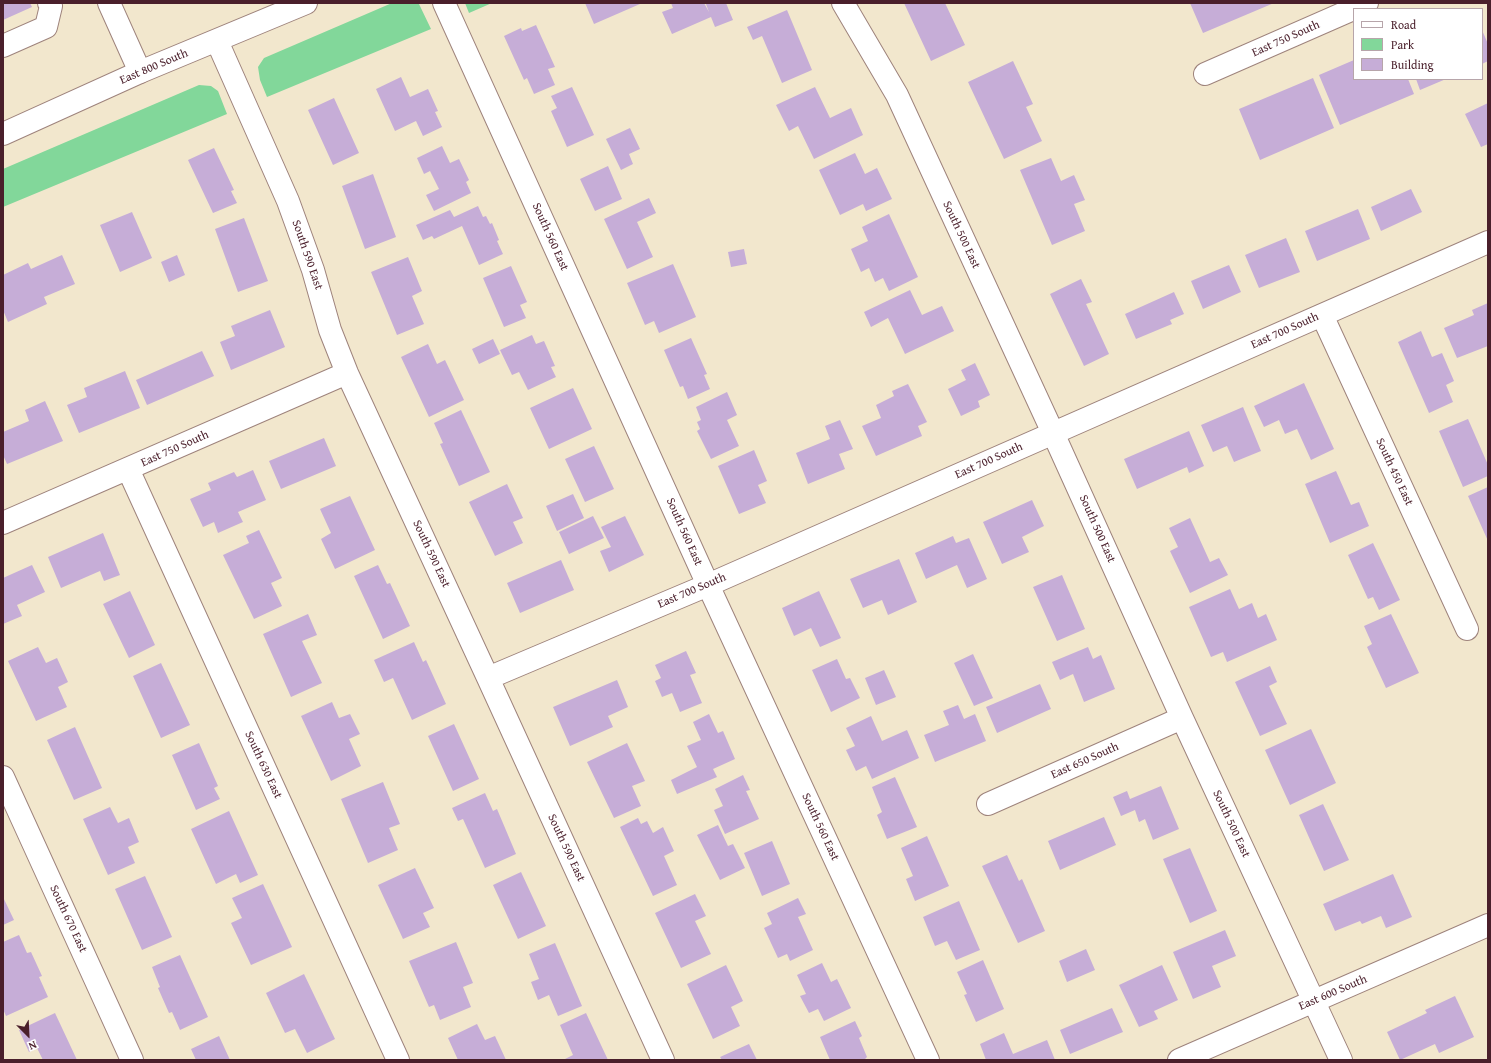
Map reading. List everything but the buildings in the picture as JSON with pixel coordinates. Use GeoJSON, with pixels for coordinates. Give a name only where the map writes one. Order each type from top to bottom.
{"type":"FeatureCollection","features":[{"type":"Feature","properties":{"kind":"street"},"geometry":{"type":"LineString","coordinates":[[3,46],[46,27],[51,6],[49,3]]}},
{"type":"Feature","properties":{"kind":"street"},"geometry":{"type":"LineString","coordinates":[[109,3],[140,72]]}},
{"type":"Feature","properties":{"kind":"street","name":"South 560 East"},"geometry":{"type":"LineString","coordinates":[[444,3],[708,585],[928,1060]]}},
{"type":"Feature","properties":{"kind":"street","name":"South 500 East"},"geometry":{"type":"LineString","coordinates":[[843,3],[897,95],[1053,433],[1182,718],[1341,1060]]}},
{"type":"Feature","properties":{"kind":"street","name":"East 750 South"},"geometry":{"type":"LineString","coordinates":[[1356,8],[1367,3]]}},
{"type":"Feature","properties":{"kind":"street","name":"East 800 South"},"geometry":{"type":"LineString","coordinates":[[3,134],[140,72],[216,41],[292,6]]}},
{"type":"Feature","properties":{"kind":"street","name":"East 750 South"},"geometry":{"type":"LineString","coordinates":[[1205,74],[1353,9]]}},
{"type":"Feature","properties":{"kind":"street","name":"South 590 East"},"geometry":{"type":"LineString","coordinates":[[216,41],[288,201],[313,270],[330,330],[347,373],[663,1060]]}},
{"type":"Feature","properties":{"kind":"street","name":"East 700 South"},"geometry":{"type":"LineString","coordinates":[[488,678],[708,585],[1488,242]]}},
{"type":"Feature","properties":{"kind":"street","name":"South 450 East"},"geometry":{"type":"LineString","coordinates":[[1322,315],[1467,629]]}},
{"type":"Feature","properties":{"kind":"street","name":"East 750 South"},"geometry":{"type":"LineString","coordinates":[[3,522],[347,373]]}},
{"type":"Feature","properties":{"kind":"street","name":"South 630 East"},"geometry":{"type":"LineString","coordinates":[[128,469],[398,1060]]}},
{"type":"Feature","properties":{"kind":"street","name":"East 650 South"},"geometry":{"type":"LineString","coordinates":[[988,804],[1182,718]]}},
{"type":"Feature","properties":{"kind":"street","name":"South 670 East"},"geometry":{"type":"LineString","coordinates":[[3,777],[132,1060]]}},
{"type":"Feature","properties":{"kind":"street","name":"East 600 South"},"geometry":{"type":"LineString","coordinates":[[1179,1060],[1488,925]]}},
{"type":"Feature","properties":{"kind":"green space"},"geometry":{"type":"Polygon","coordinates":[[[392,3],[419,4],[431,29],[267,97],[260,80],[258,67],[264,58],[392,3]]]}},
{"type":"Feature","properties":{"kind":"green space"},"geometry":{"type":"Polygon","coordinates":[[[465,3],[492,3],[469,13],[465,3]]]}},
{"type":"Feature","properties":{"kind":"green space"},"geometry":{"type":"Polygon","coordinates":[[[199,85],[211,86],[218,91],[227,114],[3,207],[3,169],[199,85]]]}}]}
